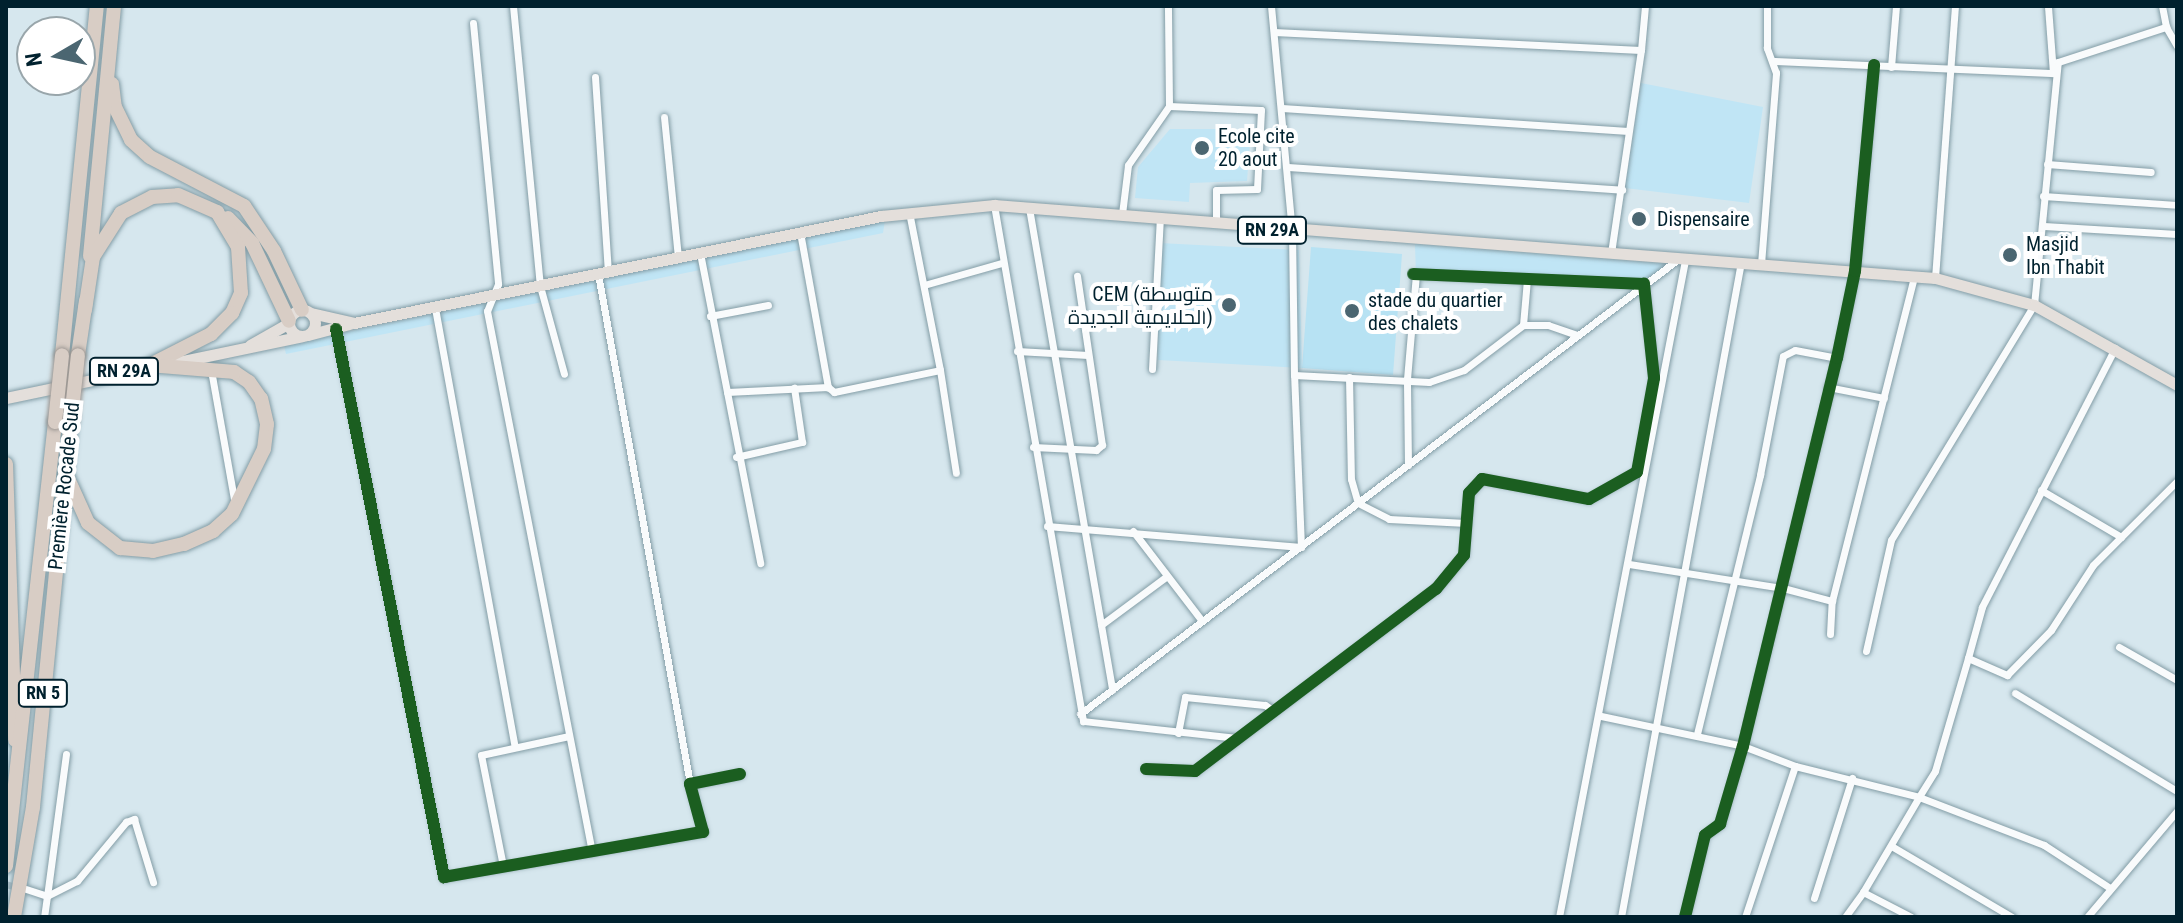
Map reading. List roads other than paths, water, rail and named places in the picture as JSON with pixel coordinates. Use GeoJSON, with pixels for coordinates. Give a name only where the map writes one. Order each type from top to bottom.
{"type":"FeatureCollection","features":[{"type":"Feature","properties":{"kind":"highway","name":"Première Rocade Sud"},"geometry":{"type":"LineString","coordinates":[[6,866],[97,6]]}},
{"type":"Feature","properties":{"kind":"highway","name":"Première Rocade Sud"},"geometry":{"type":"LineString","coordinates":[[14,917],[33,807],[64,468],[85,310],[114,6]]}},
{"type":"Feature","properties":{"kind":"highway"},"geometry":{"type":"LineString","coordinates":[[109,46],[115,107],[131,140],[150,157],[244,206],[274,251],[307,312]]}},
{"type":"Feature","properties":{"kind":"highway"},"geometry":{"type":"LineString","coordinates":[[85,310],[93,257],[121,213],[152,197],[178,195],[217,212],[252,243],[289,322]]}},
{"type":"Feature","properties":{"kind":"highway"},"geometry":{"type":"LineString","coordinates":[[149,365],[211,334],[232,313],[241,293],[238,247],[217,212]]}},
{"type":"Feature","properties":{"kind":"highway"},"geometry":{"type":"LineString","coordinates":[[64,468],[88,523],[120,548],[153,551],[213,531],[232,514],[254,477],[267,424],[249,382],[211,368],[149,365]]}},
{"type":"Feature","properties":{"kind":"highway"},"geometry":{"type":"LineString","coordinates":[[6,464],[11,692],[18,773]]}},
{"type":"Feature","properties":{"kind":"main road","name":"RN 29A"},"geometry":{"type":"LineString","coordinates":[[354,323],[800,232],[909,212],[994,205],[1216,222],[1292,232],[1935,278],[2034,305],[2177,385]]}},
{"type":"Feature","properties":{"kind":"main road"},"geometry":{"type":"LineString","coordinates":[[304,336],[315,326],[307,312]]}},
{"type":"Feature","properties":{"kind":"main road"},"geometry":{"type":"LineString","coordinates":[[242,349],[307,312],[354,323]]}},
{"type":"Feature","properties":{"kind":"main road"},"geometry":{"type":"LineString","coordinates":[[289,322],[304,336]]}},
{"type":"Feature","properties":{"kind":"main road"},"geometry":{"type":"LineString","coordinates":[[242,349],[354,323]]}},
{"type":"Feature","properties":{"kind":"main road","name":"RN 29A"},"geometry":{"type":"LineString","coordinates":[[6,398],[149,365],[242,349]]}},
{"type":"Feature","properties":{"kind":"street"},"geometry":{"type":"LineString","coordinates":[[513,6],[540,286],[564,374]]}},
{"type":"Feature","properties":{"kind":"street"},"geometry":{"type":"LineString","coordinates":[[1122,214],[1128,165],[1169,106],[1168,6]]}},
{"type":"Feature","properties":{"kind":"street"},"geometry":{"type":"LineString","coordinates":[[1271,6],[1292,232],[1301,547]]}},
{"type":"Feature","properties":{"kind":"street"},"geometry":{"type":"LineString","coordinates":[[1611,253],[1645,6]]}},
{"type":"Feature","properties":{"kind":"street"},"geometry":{"type":"LineString","coordinates":[[1761,264],[1773,61],[1767,48],[1767,6]]}},
{"type":"Feature","properties":{"kind":"street"},"geometry":{"type":"LineString","coordinates":[[1891,67],[1896,6]]}},
{"type":"Feature","properties":{"kind":"street"},"geometry":{"type":"LineString","coordinates":[[1935,278],[1953,72],[1955,6]]}},
{"type":"Feature","properties":{"kind":"street"},"geometry":{"type":"LineString","coordinates":[[1866,651],[1891,540],[2034,305],[2044,226],[2043,196],[2053,73],[2048,6]]}},
{"type":"Feature","properties":{"kind":"street"},"geometry":{"type":"LineString","coordinates":[[2162,6],[2166,27],[2177,46]]}},
{"type":"Feature","properties":{"kind":"street"},"geometry":{"type":"LineString","coordinates":[[473,23],[498,284],[487,311],[592,852]]}},
{"type":"Feature","properties":{"kind":"street"},"geometry":{"type":"LineString","coordinates":[[2053,73],[2058,62],[2074,55],[2166,27]]}},
{"type":"Feature","properties":{"kind":"street"},"geometry":{"type":"LineString","coordinates":[[1274,32],[1641,50]]}},
{"type":"Feature","properties":{"kind":"street"},"geometry":{"type":"LineString","coordinates":[[1773,61],[1953,72],[2053,73]]}},
{"type":"Feature","properties":{"kind":"street"},"geometry":{"type":"LineString","coordinates":[[1685,917],[1705,835],[1720,824],[1743,746],[1837,358],[1855,271],[1874,65]]}},
{"type":"Feature","properties":{"kind":"street"},"geometry":{"type":"LineString","coordinates":[[336,329],[444,877],[703,832],[690,784],[603,273],[595,77]]}},
{"type":"Feature","properties":{"kind":"street"},"geometry":{"type":"LineString","coordinates":[[1169,106],[1261,110],[1257,189],[1216,190],[1216,222]]}},
{"type":"Feature","properties":{"kind":"street"},"geometry":{"type":"LineString","coordinates":[[1282,108],[1628,131]]}},
{"type":"Feature","properties":{"kind":"street"},"geometry":{"type":"LineString","coordinates":[[664,117],[678,257]]}},
{"type":"Feature","properties":{"kind":"street"},"geometry":{"type":"LineString","coordinates":[[1260,137],[1284,138]]}},
{"type":"Feature","properties":{"kind":"street"},"geometry":{"type":"LineString","coordinates":[[2047,164],[2151,172]]}},
{"type":"Feature","properties":{"kind":"street"},"geometry":{"type":"LineString","coordinates":[[1288,167],[1622,190]]}},
{"type":"Feature","properties":{"kind":"street"},"geometry":{"type":"LineString","coordinates":[[2043,196],[2177,205]]}},
{"type":"Feature","properties":{"kind":"street"},"geometry":{"type":"LineString","coordinates":[[994,205],[1080,714],[1089,724],[1238,738]]}},
{"type":"Feature","properties":{"kind":"street"},"geometry":{"type":"LineString","coordinates":[[1029,208],[1112,690]]}},
{"type":"Feature","properties":{"kind":"street"},"geometry":{"type":"LineString","coordinates":[[909,212],[940,370],[956,473]]}},
{"type":"Feature","properties":{"kind":"street"},"geometry":{"type":"LineString","coordinates":[[1152,369],[1160,217]]}},
{"type":"Feature","properties":{"kind":"street"},"geometry":{"type":"LineString","coordinates":[[2044,226],[2177,234]]}},
{"type":"Feature","properties":{"kind":"street"},"geometry":{"type":"LineString","coordinates":[[800,232],[828,387]]}},
{"type":"Feature","properties":{"kind":"street"},"geometry":{"type":"LineString","coordinates":[[700,253],[727,392],[736,457],[760,563]]}},
{"type":"Feature","properties":{"kind":"street"},"geometry":{"type":"LineString","coordinates":[[1080,714],[1644,284],[1681,260]]}},
{"type":"Feature","properties":{"kind":"street"},"geometry":{"type":"LineString","coordinates":[[1559,917],[1601,716],[1681,260]]}},
{"type":"Feature","properties":{"kind":"street"},"geometry":{"type":"LineString","coordinates":[[1621,917],[1741,262]]}},
{"type":"Feature","properties":{"kind":"street"},"geometry":{"type":"LineString","coordinates":[[924,285],[1002,263]]}},
{"type":"Feature","properties":{"kind":"street"},"geometry":{"type":"LineString","coordinates":[[1408,465],[1407,379],[1414,275],[1644,284]]}},
{"type":"Feature","properties":{"kind":"street"},"geometry":{"type":"LineString","coordinates":[[1033,447],[1096,450],[1102,445],[1077,276]]}},
{"type":"Feature","properties":{"kind":"street"},"geometry":{"type":"LineString","coordinates":[[1830,634],[1832,601],[1914,277]]}},
{"type":"Feature","properties":{"kind":"street"},"geometry":{"type":"LineString","coordinates":[[1523,325],[1527,279]]}},
{"type":"Feature","properties":{"kind":"street"},"geometry":{"type":"LineString","coordinates":[[1146,769],[1195,771],[1436,589],[1464,555],[1469,493],[1482,479],[1589,499],[1637,472],[1654,378],[1644,284]]}},
{"type":"Feature","properties":{"kind":"street"},"geometry":{"type":"LineString","coordinates":[[710,316],[768,305]]}},
{"type":"Feature","properties":{"kind":"street"},"geometry":{"type":"LineString","coordinates":[[435,308],[515,747]]}},
{"type":"Feature","properties":{"kind":"street"},"geometry":{"type":"LineString","coordinates":[[1294,375],[1429,382],[1464,370],[1523,325],[1548,325],[1577,335]]}},
{"type":"Feature","properties":{"kind":"street"},"geometry":{"type":"LineString","coordinates":[[1845,917],[1893,847],[1935,771],[1982,607],[2115,348]]}},
{"type":"Feature","properties":{"kind":"street"},"geometry":{"type":"LineString","coordinates":[[1697,734],[1731,582],[1760,475],[1783,356],[1795,350],[1837,358]]}},
{"type":"Feature","properties":{"kind":"street"},"geometry":{"type":"LineString","coordinates":[[1017,351],[1088,355]]}},
{"type":"Feature","properties":{"kind":"street"},"geometry":{"type":"LineString","coordinates":[[211,368],[234,499]]}},
{"type":"Feature","properties":{"kind":"street"},"geometry":{"type":"LineString","coordinates":[[727,392],[828,387],[857,389],[940,370]]}},
{"type":"Feature","properties":{"kind":"street"},"geometry":{"type":"LineString","coordinates":[[1349,377],[1351,479],[1358,503],[1389,519],[1466,523]]}},
{"type":"Feature","properties":{"kind":"street"},"geometry":{"type":"LineString","coordinates":[[1828,387],[1884,398]]}},
{"type":"Feature","properties":{"kind":"street"},"geometry":{"type":"LineString","coordinates":[[736,457],[802,442],[794,388]]}},
{"type":"Feature","properties":{"kind":"street"},"geometry":{"type":"LineString","coordinates":[[1968,658],[2007,675],[2051,630],[2093,565],[2177,481]]}},
{"type":"Feature","properties":{"kind":"street"},"geometry":{"type":"LineString","coordinates":[[2041,490],[2121,537]]}},
{"type":"Feature","properties":{"kind":"street"},"geometry":{"type":"LineString","coordinates":[[1047,526],[1082,526],[1301,547]]}},
{"type":"Feature","properties":{"kind":"street"},"geometry":{"type":"LineString","coordinates":[[1133,531],[1202,621]]}},
{"type":"Feature","properties":{"kind":"street"},"geometry":{"type":"LineString","coordinates":[[1629,564],[1783,588],[1832,601]]}},
{"type":"Feature","properties":{"kind":"street"},"geometry":{"type":"LineString","coordinates":[[1101,625],[1167,576]]}},
{"type":"Feature","properties":{"kind":"street"},"geometry":{"type":"LineString","coordinates":[[2119,647],[2177,680]]}},
{"type":"Feature","properties":{"kind":"street"},"geometry":{"type":"LineString","coordinates":[[2015,693],[2177,791]]}},
{"type":"Feature","properties":{"kind":"street"},"geometry":{"type":"LineString","coordinates":[[1178,733],[1185,697],[1265,705],[1274,711]]}},
{"type":"Feature","properties":{"kind":"street"},"geometry":{"type":"LineString","coordinates":[[1601,716],[1697,734],[1743,746],[1795,766],[1919,797],[2044,845],[2110,888]]}},
{"type":"Feature","properties":{"kind":"street"},"geometry":{"type":"LineString","coordinates":[[503,866],[481,755],[569,736]]}},
{"type":"Feature","properties":{"kind":"street"},"geometry":{"type":"LineString","coordinates":[[44,917],[66,754]]}},
{"type":"Feature","properties":{"kind":"street"},"geometry":{"type":"LineString","coordinates":[[1745,917],[1795,766]]}},
{"type":"Feature","properties":{"kind":"street"},"geometry":{"type":"LineString","coordinates":[[690,784],[740,774]]}},
{"type":"Feature","properties":{"kind":"street"},"geometry":{"type":"LineString","coordinates":[[1814,898],[1852,778]]}},
{"type":"Feature","properties":{"kind":"street"},"geometry":{"type":"LineString","coordinates":[[2087,917],[2177,811]]}},
{"type":"Feature","properties":{"kind":"street"},"geometry":{"type":"LineString","coordinates":[[26,889],[47,896],[77,881],[126,822],[134,819],[153,882]]}},
{"type":"Feature","properties":{"kind":"street"},"geometry":{"type":"LineString","coordinates":[[1893,847],[2012,917]]}},
{"type":"Feature","properties":{"kind":"street"},"geometry":{"type":"LineString","coordinates":[[1863,892],[1911,917]]}},
{"type":"Feature","properties":{"kind":"tunnel"},"geometry":{"type":"LineString","coordinates":[[6,884],[20,888]]}},
{"type":"Feature","properties":{"kind":"place","name":"Ecole cite 20 aout"},"geometry":{"type":"Point","coordinates":[1202,148]}},
{"type":"Feature","properties":{"kind":"place","name":"Dispensaire"},"geometry":{"type":"Point","coordinates":[1639,219]}},
{"type":"Feature","properties":{"kind":"place","name":"Masjid Ibn Thabit"},"geometry":{"type":"Point","coordinates":[2010,255]}},
{"type":"Feature","properties":{"kind":"place","name":"CEM (متوسطة الحلايمية الجديدة)"},"geometry":{"type":"Point","coordinates":[1229,305]}},
{"type":"Feature","properties":{"kind":"place","name":"stade du quartier des chalets"},"geometry":{"type":"Point","coordinates":[1352,311]}}]}
